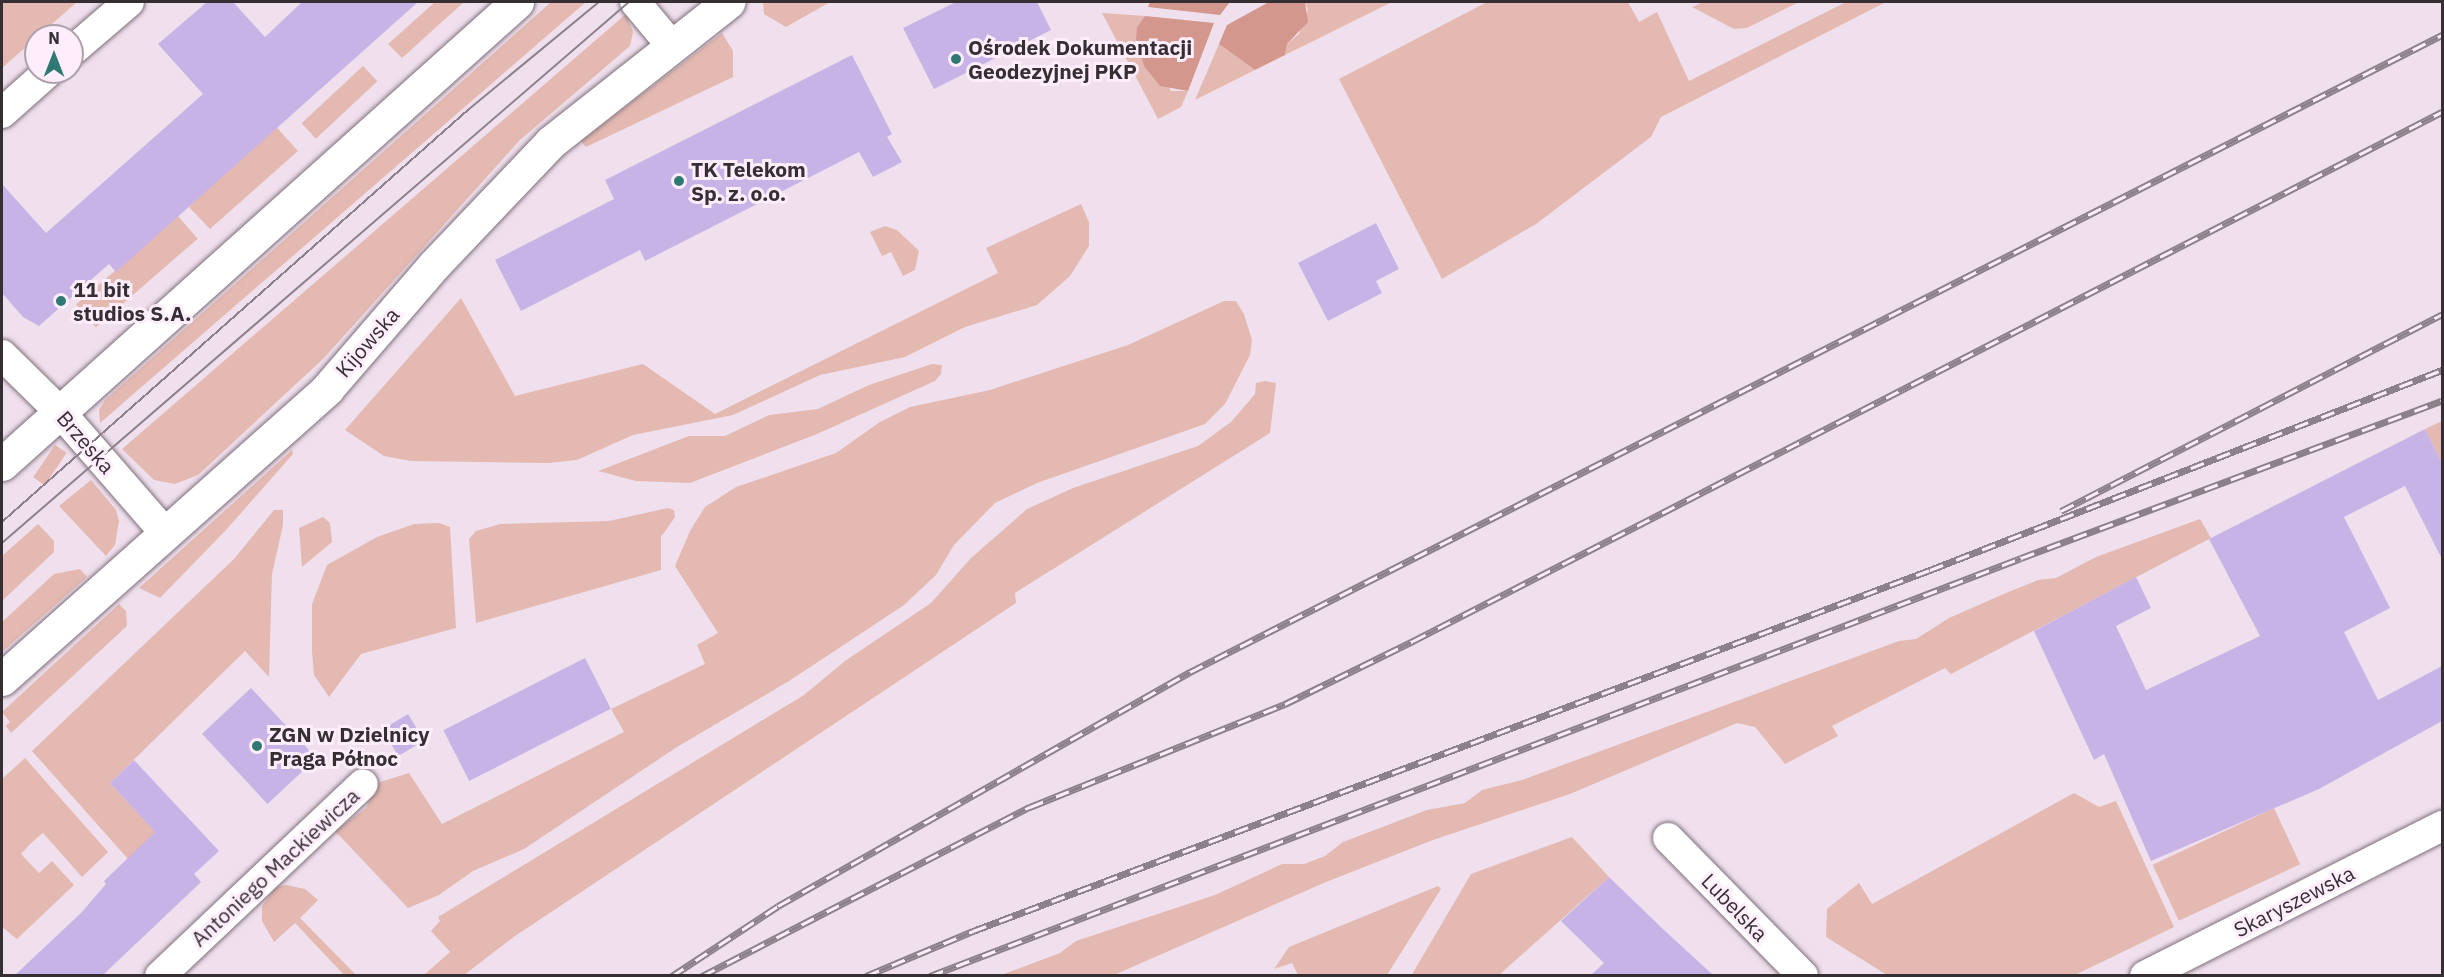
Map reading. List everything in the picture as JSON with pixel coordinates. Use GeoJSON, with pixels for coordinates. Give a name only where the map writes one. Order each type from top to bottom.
{"type":"FeatureCollection","features":[{"type":"Feature","properties":{"kind":"street"},"geometry":{"type":"LineString","coordinates":[[84,41],[129,2]]}},
{"type":"Feature","properties":{"kind":"street"},"geometry":{"type":"LineString","coordinates":[[2,464],[517,2]]}},
{"type":"Feature","properties":{"kind":"street"},"geometry":{"type":"LineString","coordinates":[[635,2],[671,45]]}},
{"type":"Feature","properties":{"kind":"street","name":"Kijowska"},"geometry":{"type":"LineString","coordinates":[[2,679],[327,389],[434,265],[551,142],[728,2]]}},
{"type":"Feature","properties":{"kind":"street"},"geometry":{"type":"LineString","coordinates":[[2,113],[35,84]]}},
{"type":"Feature","properties":{"kind":"street","name":"Brzeska"},"geometry":{"type":"LineString","coordinates":[[2,355],[60,412],[166,534]]}},
{"type":"Feature","properties":{"kind":"street","name":"Antoniego Mackiewicza"},"geometry":{"type":"LineString","coordinates":[[160,975],[363,784]]}},
{"type":"Feature","properties":{"kind":"street","name":"Skaryszewska"},"geometry":{"type":"LineString","coordinates":[[2145,975],[2442,826]]}},
{"type":"Feature","properties":{"kind":"street","name":"Lubelska"},"geometry":{"type":"LineString","coordinates":[[1668,838],[1803,975]]}},
{"type":"Feature","properties":{"kind":"shaded area"},"geometry":{"type":"Polygon","coordinates":[[[2,2],[77,2],[52,24],[24,24],[24,49],[2,68],[2,2]]]}},
{"type":"Feature","properties":{"kind":"shaded area"},"geometry":{"type":"Polygon","coordinates":[[[435,2],[464,2],[402,58],[388,44],[435,2]]]}},
{"type":"Feature","properties":{"kind":"shaded area"},"geometry":{"type":"Polygon","coordinates":[[[551,2],[586,2],[100,423],[99,410],[105,400],[551,2]]]}},
{"type":"Feature","properties":{"kind":"shaded area"},"geometry":{"type":"Polygon","coordinates":[[[763,2],[830,2],[786,27],[764,14],[763,2]]]}},
{"type":"Feature","properties":{"kind":"shaded area"},"geometry":{"type":"Polygon","coordinates":[[[1150,2],[1230,2],[1220,15],[1148,7],[1150,2]]]}},
{"type":"Feature","properties":{"kind":"shaded area"},"geometry":{"type":"Polygon","coordinates":[[[1269,2],[1305,2],[1308,22],[1287,44],[1285,55],[1255,70],[1219,44],[1227,25],[1269,2]]]}},
{"type":"Feature","properties":{"kind":"shaded area"},"geometry":{"type":"Polygon","coordinates":[[[1305,2],[1392,2],[1285,55],[1287,44],[1299,34],[1308,10],[1305,2]]]}},
{"type":"Feature","properties":{"kind":"shaded area"},"geometry":{"type":"Polygon","coordinates":[[[1487,2],[1628,2],[1639,22],[1657,12],[1689,81],[1846,2],[1886,2],[1661,117],[1651,137],[1536,224],[1442,279],[1339,79],[1487,2]]]}},
{"type":"Feature","properties":{"kind":"shaded area"},"geometry":{"type":"Polygon","coordinates":[[[1703,2],[1799,2],[1747,28],[1734,29],[1692,7],[1703,2]]]}},
{"type":"Feature","properties":{"kind":"shaded area"},"geometry":{"type":"Polygon","coordinates":[[[1102,13],[1145,16],[1137,27],[1171,91],[1188,91],[1181,107],[1158,119],[1102,13]]]}},
{"type":"Feature","properties":{"kind":"shaded area"},"geometry":{"type":"Polygon","coordinates":[[[626,14],[633,32],[630,46],[520,140],[324,358],[198,475],[175,484],[154,480],[122,449],[626,14]]]}},
{"type":"Feature","properties":{"kind":"shaded area"},"geometry":{"type":"Polygon","coordinates":[[[1145,16],[1214,23],[1188,91],[1160,86],[1144,66],[1136,39],[1137,27],[1145,16]]]}},
{"type":"Feature","properties":{"kind":"shaded area"},"geometry":{"type":"Polygon","coordinates":[[[722,33],[733,51],[733,77],[586,147],[581,141],[722,33]]]}},
{"type":"Feature","properties":{"kind":"shaded area"},"geometry":{"type":"Polygon","coordinates":[[[1219,44],[1255,70],[1195,100],[1219,44]]]}},
{"type":"Feature","properties":{"kind":"shaded area"},"geometry":{"type":"Polygon","coordinates":[[[363,66],[377,81],[316,139],[302,123],[363,66]]]}},
{"type":"Feature","properties":{"kind":"shaded area"},"geometry":{"type":"Polygon","coordinates":[[[269,119],[298,151],[210,229],[189,207],[269,119]]]}},
{"type":"Feature","properties":{"kind":"shaded area"},"geometry":{"type":"Polygon","coordinates":[[[1081,204],[1089,222],[1089,246],[1070,276],[1037,305],[965,327],[905,357],[820,375],[733,415],[633,435],[577,460],[549,463],[411,461],[384,456],[345,430],[461,298],[515,396],[643,364],[715,414],[998,273],[986,248],[1081,204]]]}},
{"type":"Feature","properties":{"kind":"shaded area"},"geometry":{"type":"Polygon","coordinates":[[[178,216],[198,239],[96,327],[76,305],[178,216]]]}},
{"type":"Feature","properties":{"kind":"shaded area"},"geometry":{"type":"Polygon","coordinates":[[[885,226],[897,230],[919,251],[915,270],[903,276],[891,252],[882,256],[870,232],[885,226]]]}},
{"type":"Feature","properties":{"kind":"shaded area"},"geometry":{"type":"Polygon","coordinates":[[[1224,301],[1236,301],[1244,314],[1252,340],[1250,355],[1225,404],[1205,424],[1037,483],[995,503],[954,545],[936,575],[904,605],[789,681],[677,747],[524,849],[473,871],[439,895],[408,908],[335,831],[366,808],[377,783],[409,773],[442,824],[624,732],[611,709],[705,664],[697,645],[718,633],[675,566],[690,531],[705,507],[736,487],[836,453],[880,422],[910,407],[990,390],[1128,345],[1224,301]]]}},
{"type":"Feature","properties":{"kind":"shaded area"},"geometry":{"type":"Polygon","coordinates":[[[932,364],[942,365],[941,374],[935,381],[817,434],[690,483],[636,481],[598,471],[689,436],[725,436],[769,415],[818,409],[869,385],[932,364]]]}},
{"type":"Feature","properties":{"kind":"shaded area"},"geometry":{"type":"Polygon","coordinates":[[[1265,381],[1276,383],[1270,433],[1015,593],[1016,603],[515,936],[464,975],[424,975],[450,952],[431,931],[440,921],[438,917],[804,695],[845,661],[931,603],[971,558],[1027,509],[1073,488],[1198,446],[1231,422],[1255,394],[1256,383],[1265,381]]]}},
{"type":"Feature","properties":{"kind":"shaded area"},"geometry":{"type":"Polygon","coordinates":[[[2442,421],[2442,463],[2425,429],[2442,421]]]}},
{"type":"Feature","properties":{"kind":"shaded area"},"geometry":{"type":"Polygon","coordinates":[[[55,445],[67,453],[45,485],[33,477],[55,445]]]}},
{"type":"Feature","properties":{"kind":"shaded area"},"geometry":{"type":"Polygon","coordinates":[[[292,450],[293,454],[226,530],[160,598],[139,588],[292,450]]]}},
{"type":"Feature","properties":{"kind":"shaded area"},"geometry":{"type":"Polygon","coordinates":[[[91,480],[116,510],[119,521],[115,545],[106,556],[59,506],[91,480]]]}},
{"type":"Feature","properties":{"kind":"shaded area"},"geometry":{"type":"Polygon","coordinates":[[[668,508],[674,510],[675,517],[661,537],[661,570],[476,623],[469,539],[476,531],[500,524],[609,521],[668,508]]]}},
{"type":"Feature","properties":{"kind":"shaded area"},"geometry":{"type":"Polygon","coordinates":[[[274,510],[283,510],[283,525],[272,574],[269,677],[245,651],[110,783],[160,837],[128,859],[32,751],[234,559],[274,510]]]}},
{"type":"Feature","properties":{"kind":"shaded area"},"geometry":{"type":"Polygon","coordinates":[[[323,517],[330,523],[332,542],[302,567],[299,528],[323,517]]]}},
{"type":"Feature","properties":{"kind":"shaded area"},"geometry":{"type":"Polygon","coordinates":[[[2200,519],[2211,538],[1951,674],[1945,668],[1832,726],[1838,736],[1785,764],[1755,727],[1737,723],[1570,794],[1433,840],[1326,882],[1114,975],[1001,975],[1060,953],[1076,941],[1215,895],[1282,864],[1304,864],[1325,856],[1343,842],[1427,810],[1465,803],[1482,790],[1522,780],[1899,641],[1916,639],[1949,618],[2006,593],[2038,580],[2056,578],[2096,557],[2200,519]]]}},
{"type":"Feature","properties":{"kind":"shaded area"},"geometry":{"type":"Polygon","coordinates":[[[439,523],[450,527],[456,628],[361,654],[329,697],[314,675],[312,652],[312,604],[327,565],[377,537],[414,524],[439,523]]]}},
{"type":"Feature","properties":{"kind":"shaded area"},"geometry":{"type":"Polygon","coordinates":[[[38,524],[54,541],[54,552],[2,601],[2,556],[38,524]]]}},
{"type":"Feature","properties":{"kind":"shaded area"},"geometry":{"type":"Polygon","coordinates":[[[80,569],[87,577],[2,652],[2,622],[54,574],[80,569]]]}},
{"type":"Feature","properties":{"kind":"shaded area"},"geometry":{"type":"Polygon","coordinates":[[[119,604],[126,611],[127,626],[11,733],[6,726],[10,722],[2,712],[119,604]]]}},
{"type":"Feature","properties":{"kind":"shaded area"},"geometry":{"type":"Polygon","coordinates":[[[25,758],[108,852],[82,877],[43,833],[31,843],[21,854],[39,873],[52,861],[74,885],[17,939],[2,927],[2,779],[25,758]]]}},
{"type":"Feature","properties":{"kind":"shaded area"},"geometry":{"type":"Polygon","coordinates":[[[2074,793],[2099,807],[2116,801],[2174,927],[2073,976],[1887,975],[1826,937],[1827,909],[1859,883],[1872,904],[2074,793]]]}},
{"type":"Feature","properties":{"kind":"shaded area"},"geometry":{"type":"Polygon","coordinates":[[[2274,808],[2300,864],[2179,921],[2153,865],[2274,808]]]}},
{"type":"Feature","properties":{"kind":"shaded area"},"geometry":{"type":"Polygon","coordinates":[[[1572,837],[1609,877],[1499,975],[1411,976],[1471,874],[1572,837]]]}},
{"type":"Feature","properties":{"kind":"shaded area"},"geometry":{"type":"Polygon","coordinates":[[[286,885],[305,889],[318,900],[300,918],[356,975],[344,975],[295,923],[274,942],[262,921],[262,906],[276,887],[286,885]]]}},
{"type":"Feature","properties":{"kind":"shaded area"},"geometry":{"type":"Polygon","coordinates":[[[1438,886],[1441,889],[1387,975],[1298,975],[1292,963],[1274,969],[1289,947],[1438,886]]]}},
{"type":"Feature","properties":{"kind":"building"},"geometry":{"type":"Polygon","coordinates":[[[207,2],[233,2],[265,37],[302,2],[418,2],[116,272],[109,264],[39,326],[23,317],[2,293],[2,184],[46,233],[203,94],[158,44],[207,2]]]}},
{"type":"Feature","properties":{"kind":"building","name":"Ośrodek Dokumentacji Geodezyjnej PKP"},"geometry":{"type":"Polygon","coordinates":[[[956,2],[1037,2],[1051,30],[934,89],[903,28],[956,2]]]}},
{"type":"Feature","properties":{"kind":"building"},"geometry":{"type":"Polygon","coordinates":[[[852,55],[892,134],[887,137],[902,162],[873,177],[859,152],[645,261],[640,250],[521,311],[495,260],[614,199],[605,180],[852,55]]]}},
{"type":"Feature","properties":{"kind":"building"},"geometry":{"type":"Polygon","coordinates":[[[1376,223],[1399,269],[1376,281],[1382,293],[1328,321],[1298,263],[1376,223]]]}},
{"type":"Feature","properties":{"kind":"building"},"geometry":{"type":"Polygon","coordinates":[[[2425,429],[2442,463],[2442,559],[2405,486],[2344,517],[2390,608],[2344,632],[2378,700],[2442,666],[2442,721],[2319,789],[2151,861],[2104,754],[2094,760],[2034,631],[2136,577],[2151,608],[2116,626],[2146,690],[2260,636],[2209,539],[2425,429]]]}},
{"type":"Feature","properties":{"kind":"building"},"geometry":{"type":"Polygon","coordinates":[[[585,658],[611,709],[469,781],[443,730],[585,658]]]}},
{"type":"Feature","properties":{"kind":"building"},"geometry":{"type":"Polygon","coordinates":[[[251,688],[316,758],[267,804],[202,734],[251,688]]]}},
{"type":"Feature","properties":{"kind":"building"},"geometry":{"type":"Polygon","coordinates":[[[408,714],[424,741],[398,756],[382,729],[408,714]]]}},
{"type":"Feature","properties":{"kind":"building"},"geometry":{"type":"Polygon","coordinates":[[[134,760],[219,851],[194,874],[201,882],[103,975],[15,975],[81,913],[106,884],[104,881],[155,832],[110,783],[134,760]]]}},
{"type":"Feature","properties":{"kind":"building"},"geometry":{"type":"Polygon","coordinates":[[[1609,877],[1713,975],[1591,975],[1604,963],[1561,921],[1609,877]]]}},
{"type":"Feature","properties":{"kind":"tram line"},"geometry":{"type":"LineString","coordinates":[[2,522],[468,110],[599,2]]}},
{"type":"Feature","properties":{"kind":"tram line"},"geometry":{"type":"LineString","coordinates":[[2,543],[629,2]]}},
{"type":"Feature","properties":{"kind":"railway"},"geometry":{"type":"LineString","coordinates":[[672,976],[778,906],[1190,672],[2442,35]]}},
{"type":"Feature","properties":{"kind":"railway"},"geometry":{"type":"LineString","coordinates":[[702,976],[1030,807],[1285,704],[1413,641],[2442,112]]}},
{"type":"Feature","properties":{"kind":"railway"},"geometry":{"type":"LineString","coordinates":[[2061,511],[2442,314]]}},
{"type":"Feature","properties":{"kind":"railway"},"geometry":{"type":"LineString","coordinates":[[866,976],[973,931],[1930,570],[2442,370]]}},
{"type":"Feature","properties":{"kind":"railway"},"geometry":{"type":"LineString","coordinates":[[930,976],[2021,558],[2442,401]]}},
{"type":"Feature","properties":{"kind":"place","name":"Ośrodek Dokumentacji Geodezyjnej PKP"},"geometry":{"type":"Point","coordinates":[956,59]}},
{"type":"Feature","properties":{"kind":"place","name":"TK Telekom Sp. z. o.o."},"geometry":{"type":"Point","coordinates":[679,181]}},
{"type":"Feature","properties":{"kind":"place","name":"11 bit studios S.A."},"geometry":{"type":"Point","coordinates":[61,301]}},
{"type":"Feature","properties":{"kind":"place","name":"ZGN w Dzielnicy Praga Północ"},"geometry":{"type":"Point","coordinates":[257,746]}}]}
